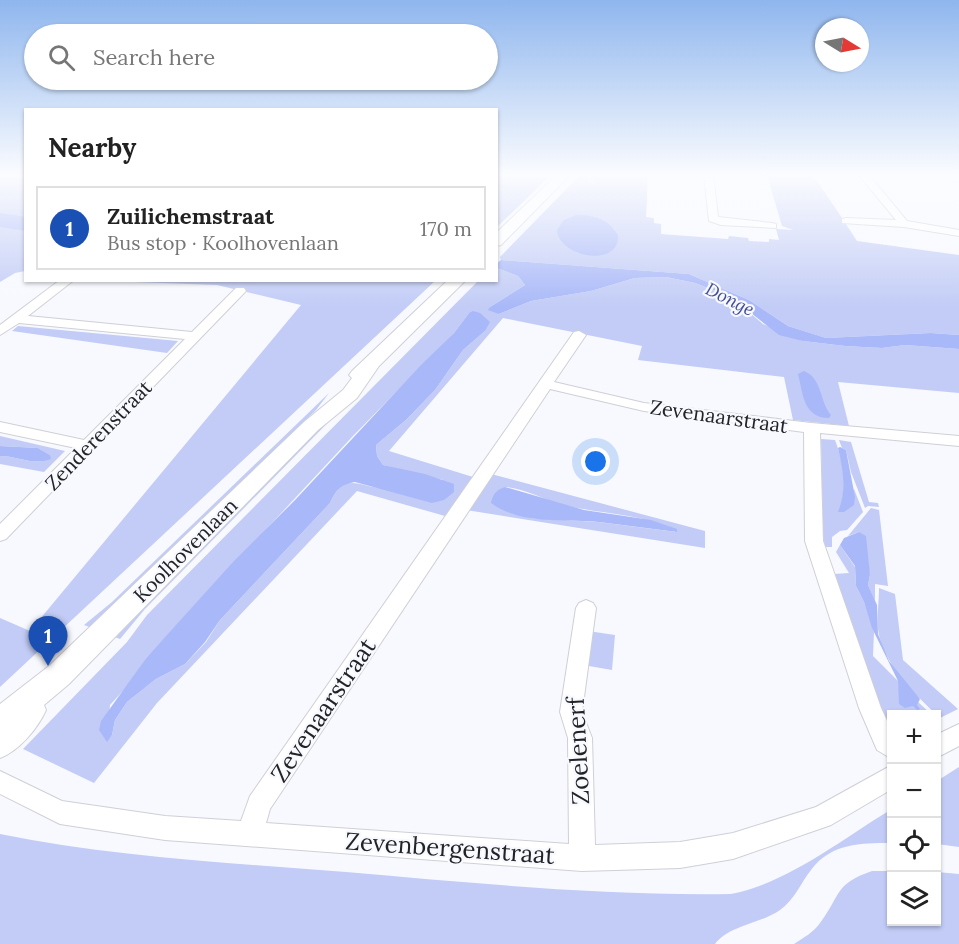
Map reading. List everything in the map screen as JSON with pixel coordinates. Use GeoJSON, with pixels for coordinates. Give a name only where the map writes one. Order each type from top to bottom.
{"type":"FeatureCollection","features":[{"type":"Feature","properties":{"kind":"street"},"geometry":{"type":"LineString","coordinates":[[498,240],[519,219]]}},
{"type":"Feature","properties":{"kind":"street"},"geometry":{"type":"LineString","coordinates":[[713,219],[721,222],[772,226]]}},
{"type":"Feature","properties":{"kind":"street"},"geometry":{"type":"LineString","coordinates":[[900,219],[904,224]]}},
{"type":"Feature","properties":{"kind":"street"},"geometry":{"type":"LineString","coordinates":[[846,221],[904,224],[959,233]]}},
{"type":"Feature","properties":{"kind":"street"},"geometry":{"type":"LineString","coordinates":[[0,331],[65,282]]}},
{"type":"Feature","properties":{"kind":"street","name":"Koolhovenlaan"},"geometry":{"type":"LineString","coordinates":[[0,744],[59,675],[311,426],[350,394],[370,367],[456,282]]}},
{"type":"Feature","properties":{"kind":"street","name":"Zenderenstraat"},"geometry":{"type":"LineString","coordinates":[[0,535],[240,291]]}},
{"type":"Feature","properties":{"kind":"street"},"geometry":{"type":"LineString","coordinates":[[16,319],[195,336]]}},
{"type":"Feature","properties":{"kind":"street","name":"Zevenaarstraat"},"geometry":{"type":"LineString","coordinates":[[250,832],[259,804],[579,335]]}},
{"type":"Feature","properties":{"kind":"street","name":"Zevenaarstraat"},"geometry":{"type":"LineString","coordinates":[[546,384],[644,407],[811,428],[814,542],[870,708],[887,744]]}},
{"type":"Feature","properties":{"kind":"street"},"geometry":{"type":"LineString","coordinates":[[0,428],[87,446]]}},
{"type":"Feature","properties":{"kind":"street"},"geometry":{"type":"LineString","coordinates":[[811,428],[959,441]]}},
{"type":"Feature","properties":{"kind":"street","name":"Zoelenerf"},"geometry":{"type":"LineString","coordinates":[[582,858],[580,738],[571,712],[586,608]]}},
{"type":"Feature","properties":{"kind":"street","name":"Koolhovenlaan"},"geometry":{"type":"LineString","coordinates":[[0,722],[59,675]]}},
{"type":"Feature","properties":{"kind":"street"},"geometry":{"type":"LineString","coordinates":[[941,745],[959,734]]}},
{"type":"Feature","properties":{"kind":"street","name":"Zevenbergenstraat"},"geometry":{"type":"LineString","coordinates":[[0,783],[60,812],[165,828],[250,832],[582,858],[680,855],[733,846],[822,818],[887,778]]}},
{"type":"Feature","properties":{"kind":"shaded area"},"geometry":{"type":"Polygon","coordinates":[[[0,219],[24,219],[24,271],[15,273],[0,282],[0,219]]]}},
{"type":"Feature","properties":{"kind":"shaded area"},"geometry":{"type":"Polygon","coordinates":[[[498,219],[505,219],[498,226],[498,219]]]}},
{"type":"Feature","properties":{"kind":"shaded area"},"geometry":{"type":"Polygon","coordinates":[[[537,219],[595,219],[562,242],[578,253],[615,230],[599,219],[654,219],[654,223],[661,224],[661,234],[728,239],[729,236],[748,238],[749,241],[769,242],[769,239],[779,240],[776,229],[793,230],[782,226],[780,219],[842,219],[857,241],[959,255],[959,335],[931,333],[826,338],[788,326],[749,300],[689,274],[501,260],[500,257],[537,219]]]}},
{"type":"Feature","properties":{"kind":"shaded area"},"geometry":{"type":"Polygon","coordinates":[[[600,219],[606,222],[618,235],[616,246],[600,255],[589,255],[567,247],[560,239],[557,230],[564,220],[600,219]]]}},
{"type":"Feature","properties":{"kind":"shaded area"},"geometry":{"type":"Polygon","coordinates":[[[501,260],[689,274],[749,300],[788,326],[826,338],[931,333],[959,335],[959,349],[905,345],[882,348],[803,341],[779,335],[737,302],[718,292],[695,283],[666,277],[635,278],[591,291],[531,301],[499,314],[488,310],[525,285],[518,276],[498,268],[498,262],[501,260]]]}},
{"type":"Feature","properties":{"kind":"shaded area"},"geometry":{"type":"Polygon","coordinates":[[[498,268],[518,276],[525,285],[490,307],[499,314],[531,301],[591,291],[635,278],[666,277],[695,283],[718,292],[737,302],[763,324],[803,341],[882,348],[905,345],[959,349],[959,393],[838,382],[849,426],[793,420],[784,377],[638,360],[642,346],[503,318],[389,451],[473,477],[445,516],[357,491],[157,703],[94,783],[23,749],[127,642],[147,615],[477,282],[498,282],[498,268]],[[469,313],[454,333],[352,437],[147,657],[131,682],[110,705],[107,741],[112,735],[115,720],[127,702],[156,679],[185,664],[206,642],[220,620],[330,503],[341,486],[354,483],[377,488],[393,488],[443,480],[383,465],[377,456],[376,445],[407,419],[435,390],[463,350],[485,331],[469,313]]]}},
{"type":"Feature","properties":{"kind":"shaded area"},"geometry":{"type":"Polygon","coordinates":[[[134,282],[434,282],[0,687],[0,618],[30,631],[301,305],[217,285],[134,282]]]}},
{"type":"Feature","properties":{"kind":"shaded area"},"geometry":{"type":"Polygon","coordinates":[[[473,311],[480,313],[490,322],[485,331],[463,350],[435,390],[407,419],[376,445],[377,456],[383,465],[425,474],[454,484],[454,492],[444,500],[432,503],[355,482],[342,487],[330,503],[220,620],[205,642],[185,664],[156,679],[127,702],[115,720],[112,735],[107,742],[99,730],[101,721],[147,657],[234,561],[296,499],[473,311]]]}},
{"type":"Feature","properties":{"kind":"shaded area"},"geometry":{"type":"Polygon","coordinates":[[[18,326],[178,341],[167,353],[12,331],[18,326]]]}},
{"type":"Feature","properties":{"kind":"shaded area"},"geometry":{"type":"Polygon","coordinates":[[[804,371],[815,379],[831,415],[829,418],[820,417],[809,409],[803,396],[798,374],[804,371]]]}},
{"type":"Feature","properties":{"kind":"shaded area"},"geometry":{"type":"Polygon","coordinates":[[[329,393],[316,410],[92,628],[84,625],[112,602],[329,393]]]}},
{"type":"Feature","properties":{"kind":"shaded area"},"geometry":{"type":"Polygon","coordinates":[[[352,398],[145,609],[120,639],[112,636],[331,415],[352,398]]]}},
{"type":"Feature","properties":{"kind":"shaded area"},"geometry":{"type":"Polygon","coordinates":[[[0,436],[65,451],[44,472],[0,464],[0,456],[44,461],[50,459],[50,455],[38,448],[0,446],[0,436]]]}},
{"type":"Feature","properties":{"kind":"shaded area"},"geometry":{"type":"Polygon","coordinates":[[[821,439],[835,440],[838,448],[844,479],[842,503],[854,489],[863,512],[847,530],[840,531],[832,537],[832,547],[825,547],[823,535],[821,439]]]}},
{"type":"Feature","properties":{"kind":"shaded area"},"geometry":{"type":"Polygon","coordinates":[[[839,440],[851,442],[869,502],[878,503],[879,507],[865,508],[851,472],[846,450],[842,448],[839,440]]]}},
{"type":"Feature","properties":{"kind":"shaded area"},"geometry":{"type":"Polygon","coordinates":[[[0,446],[38,448],[50,455],[51,459],[32,461],[0,456],[0,446]]]}},
{"type":"Feature","properties":{"kind":"shaded area"},"geometry":{"type":"Polygon","coordinates":[[[838,448],[846,450],[855,497],[854,505],[844,512],[838,512],[843,488],[843,472],[838,448]]]}},
{"type":"Feature","properties":{"kind":"shaded area"},"geometry":{"type":"Polygon","coordinates":[[[491,474],[705,531],[705,548],[466,510],[491,474]],[[505,487],[530,518],[598,522],[676,532],[677,530],[636,517],[563,505],[505,487]]]}},
{"type":"Feature","properties":{"kind":"shaded area"},"geometry":{"type":"Polygon","coordinates":[[[505,487],[584,510],[651,520],[677,529],[677,532],[599,522],[543,520],[515,515],[491,503],[495,493],[505,487]]]}},
{"type":"Feature","properties":{"kind":"shaded area"},"geometry":{"type":"Polygon","coordinates":[[[871,508],[879,510],[888,586],[875,584],[875,601],[868,585],[870,575],[859,532],[848,536],[871,508]]]}},
{"type":"Feature","properties":{"kind":"shaded area"},"geometry":{"type":"Polygon","coordinates":[[[859,532],[866,536],[870,575],[868,585],[877,605],[878,634],[889,661],[920,699],[917,705],[920,709],[917,710],[913,706],[905,708],[899,704],[898,681],[872,628],[856,586],[855,566],[840,545],[844,538],[859,532]]]}},
{"type":"Feature","properties":{"kind":"shaded area"},"geometry":{"type":"Polygon","coordinates":[[[840,545],[855,567],[856,586],[874,632],[873,656],[898,681],[900,696],[913,706],[918,702],[927,710],[887,710],[887,725],[834,574],[849,573],[836,552],[840,545]]]}},
{"type":"Feature","properties":{"kind":"shaded area"},"geometry":{"type":"Polygon","coordinates":[[[879,588],[895,594],[903,660],[958,709],[941,718],[941,710],[932,710],[903,681],[883,647],[879,635],[879,588]]]}},
{"type":"Feature","properties":{"kind":"shaded area"},"geometry":{"type":"Polygon","coordinates":[[[588,631],[615,635],[612,670],[583,665],[588,631]]]}},
{"type":"Feature","properties":{"kind":"shaded area"},"geometry":{"type":"Polygon","coordinates":[[[959,767],[959,847],[941,845],[941,778],[959,767]]]}},
{"type":"Feature","properties":{"kind":"shaded area"},"geometry":{"type":"Polygon","coordinates":[[[887,812],[887,843],[847,846],[828,854],[811,870],[794,896],[780,910],[729,933],[715,944],[0,944],[0,834],[129,854],[216,862],[538,888],[683,894],[731,894],[752,888],[794,870],[887,812]]]}},
{"type":"Feature","properties":{"kind":"shaded area"},"geometry":{"type":"Polygon","coordinates":[[[872,871],[887,871],[887,926],[941,926],[941,872],[959,874],[959,944],[794,944],[818,926],[844,886],[872,871]]]}},
{"type":"Feature","properties":{"kind":"waterway","name":"Donge"},"geometry":{"type":"LineString","coordinates":[[0,220],[24,224]]}},
{"type":"Feature","properties":{"kind":"place","name":"Zuilichemstraat"},"geometry":{"type":"Point","coordinates":[48,666]}}]}
